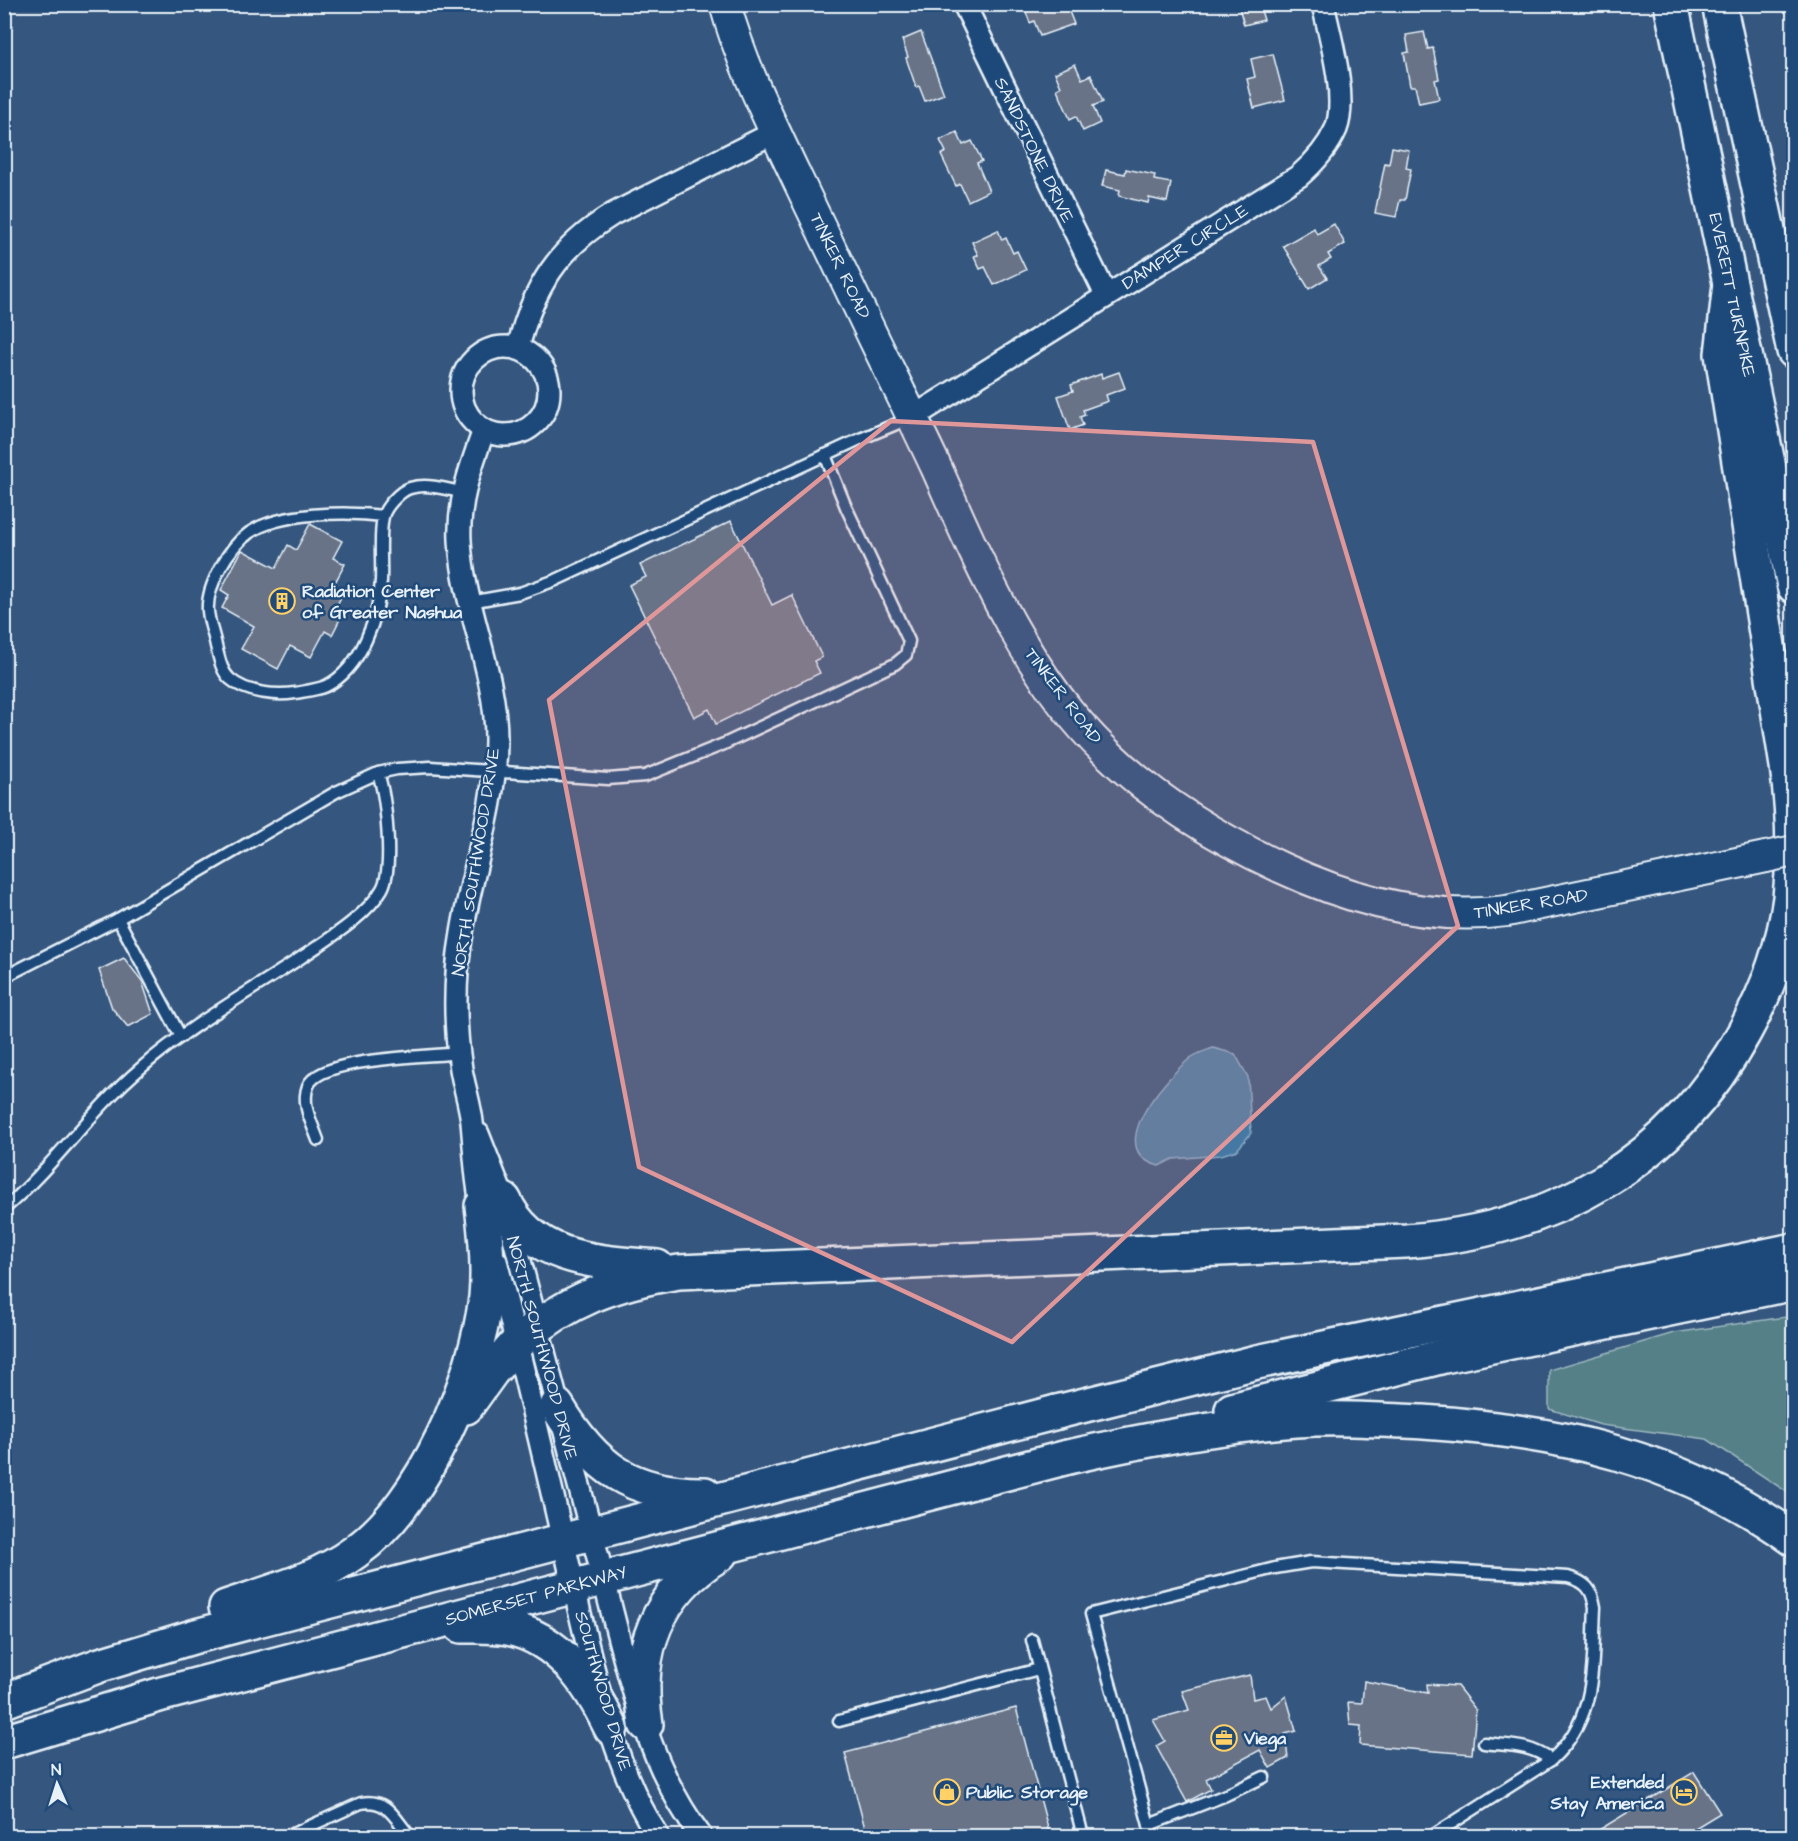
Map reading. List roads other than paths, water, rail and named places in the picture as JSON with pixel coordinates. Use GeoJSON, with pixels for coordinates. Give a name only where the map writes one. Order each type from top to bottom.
{"type":"FeatureCollection","features":[{"type":"Feature","properties":{"kind":"main road","name":"EVERETT TURNPIKE"},"geometry":{"type":"LineString","coordinates":[[1671,4],[1794,586]]}},
{"type":"Feature","properties":{"kind":"main road"},"geometry":{"type":"LineString","coordinates":[[1719,4],[1794,351]]}},
{"type":"Feature","properties":{"kind":"main road"},"geometry":{"type":"LineString","coordinates":[[54,1682],[77,1666],[131,1641],[294,1584],[344,1560],[369,1541],[395,1514],[484,1381],[527,1335],[568,1306],[621,1284],[679,1272],[745,1268],[1406,1241],[1461,1235],[1508,1225],[1553,1208],[1586,1192],[1644,1154],[1699,1100],[1726,1063],[1750,1023],[1763,995],[1784,929],[1790,900],[1792,815],[1787,766],[1722,354],[1730,284]]}},
{"type":"Feature","properties":{"kind":"main road"},"geometry":{"type":"LineString","coordinates":[[493,1203],[514,1219],[529,1235],[569,1255],[648,1266],[745,1268]]}},
{"type":"Feature","properties":{"kind":"main road"},"geometry":{"type":"LineString","coordinates":[[438,1447],[465,1379],[483,1317],[493,1203]]}},
{"type":"Feature","properties":{"kind":"main road"},"geometry":{"type":"LineString","coordinates":[[4,1701],[122,1658],[196,1636],[1057,1412],[1257,1362],[1794,1250]]}},
{"type":"Feature","properties":{"kind":"main road"},"geometry":{"type":"LineString","coordinates":[[1068,1457],[1357,1377],[1517,1340],[1794,1283]]}},
{"type":"Feature","properties":{"kind":"main road"},"geometry":{"type":"LineString","coordinates":[[558,1406],[573,1430],[599,1459],[639,1486],[659,1491],[693,1494],[757,1490]]}},
{"type":"Feature","properties":{"kind":"main road"},"geometry":{"type":"LineString","coordinates":[[1068,1457],[1183,1434],[1297,1420],[1362,1419],[1492,1427],[1587,1444],[1665,1468],[1737,1503],[1794,1539]]}},
{"type":"Feature","properties":{"kind":"main road","name":"SOMERSET PARKWAY"},"geometry":{"type":"LineString","coordinates":[[4,1742],[131,1702],[1068,1457]]}},
{"type":"Feature","properties":{"kind":"main road"},"geometry":{"type":"LineString","coordinates":[[646,1724],[642,1701],[642,1677],[646,1653],[660,1615],[674,1594],[692,1575],[717,1556],[744,1541]]}},
{"type":"Feature","properties":{"kind":"main road"},"geometry":{"type":"LineString","coordinates":[[399,1632],[484,1626],[516,1630],[534,1637],[562,1656],[579,1674],[599,1704],[611,1728]]}},
{"type":"Feature","properties":{"kind":"street","name":"TINKER ROAD"},"geometry":{"type":"LineString","coordinates":[[725,4],[745,64],[775,132],[913,417],[991,585],[1037,666],[1079,723],[1104,750],[1162,799],[1223,838],[1305,879],[1369,901],[1420,912],[1475,915],[1507,911],[1780,854]]}},
{"type":"Feature","properties":{"kind":"street","name":"SANDSTONE DRIVE"},"geometry":{"type":"LineString","coordinates":[[964,4],[1106,295]]}},
{"type":"Feature","properties":{"kind":"street","name":"DAMPER CIRCLE"},"geometry":{"type":"LineString","coordinates":[[913,417],[1299,176],[1315,162],[1336,128],[1340,108],[1340,88],[1323,4]]}},
{"type":"Feature","properties":{"kind":"street"},"geometry":{"type":"LineString","coordinates":[[518,348],[545,276],[573,243],[613,214],[775,132]]}},
{"type":"Feature","properties":{"kind":"street"},"geometry":{"type":"LineString","coordinates":[[500,347],[518,348],[533,356],[547,376],[550,392],[542,416],[531,427],[516,434],[499,435],[484,430],[470,418],[460,392],[464,374],[475,358],[500,347]]}},
{"type":"Feature","properties":{"kind":"street","name":"NORTH SOUTHWOOD DRIVE"},"geometry":{"type":"LineString","coordinates":[[484,430],[471,464],[464,493],[460,540],[465,582],[494,706],[496,744],[487,816],[468,899],[459,954],[456,1005],[459,1053],[472,1120],[589,1583]]}},
{"type":"Feature","properties":{"kind":"street","name":"NORTH SOUTHWOOD DRIVE"},"geometry":{"type":"LineString","coordinates":[[527,1335],[558,1406],[577,1537]]}},
{"type":"Feature","properties":{"kind":"street","name":"SOUTHWOOD DRIVE"},"geometry":{"type":"LineString","coordinates":[[577,1537],[589,1583],[627,1668],[669,1784],[685,1814],[701,1836]]}},
{"type":"Feature","properties":{"kind":"street","name":"SOUTHWOOD DRIVE"},"geometry":{"type":"LineString","coordinates":[[589,1583],[593,1666],[611,1728],[633,1789],[647,1820],[658,1836]]}},
{"type":"Feature","properties":{"kind":"lane"},"geometry":{"type":"LineString","coordinates":[[470,602],[520,592],[556,580],[860,439],[913,417]]}},
{"type":"Feature","properties":{"kind":"lane"},"geometry":{"type":"LineString","coordinates":[[4,977],[118,919],[348,785],[378,773],[430,766],[634,778],[651,774],[724,744],[895,664],[906,655],[909,641],[846,507],[825,455]]}},
{"type":"Feature","properties":{"kind":"lane"},"geometry":{"type":"LineString","coordinates":[[383,516],[326,515],[279,521],[249,533],[239,542],[228,555],[212,585],[208,598],[208,612],[222,666],[228,678],[238,685],[276,694],[314,690],[338,678],[350,665],[374,622],[381,582],[383,516],[398,495],[409,488],[434,487],[464,493]]}},
{"type":"Feature","properties":{"kind":"lane"},"geometry":{"type":"LineString","coordinates":[[4,1209],[139,1069],[181,1037],[319,945],[363,911],[377,897],[386,880],[388,865],[383,793],[378,773]]}},
{"type":"Feature","properties":{"kind":"lane"},"geometry":{"type":"LineString","coordinates":[[118,919],[181,1037]]}},
{"type":"Feature","properties":{"kind":"lane"},"geometry":{"type":"LineString","coordinates":[[318,1140],[307,1110],[306,1096],[310,1082],[319,1073],[356,1063],[459,1053]]}},
{"type":"Feature","properties":{"kind":"lane"},"geometry":{"type":"LineString","coordinates":[[1152,1836],[1091,1614],[1293,1564],[1329,1562],[1557,1577],[1580,1581],[1588,1586],[1594,1597],[1595,1607],[1590,1686],[1582,1722],[1573,1737],[1551,1760],[1432,1836]]}},
{"type":"Feature","properties":{"kind":"lane"},"geometry":{"type":"LineString","coordinates":[[1032,1640],[1083,1836]]}},
{"type":"Feature","properties":{"kind":"lane"},"geometry":{"type":"LineString","coordinates":[[839,1721],[1039,1670]]}},
{"type":"Feature","properties":{"kind":"lane"},"geometry":{"type":"LineString","coordinates":[[1484,1743],[1530,1748],[1539,1751],[1551,1760]]}},
{"type":"Feature","properties":{"kind":"lane"},"geometry":{"type":"LineString","coordinates":[[1149,1825],[1226,1795],[1264,1777]]}},
{"type":"Feature","properties":{"kind":"lane"},"geometry":{"type":"LineString","coordinates":[[288,1836],[361,1803],[369,1802],[385,1806],[410,1836]]}},
{"type":"Feature","properties":{"kind":"water"},"geometry":{"type":"Polygon","coordinates":[[[1213,1048],[1235,1054],[1248,1077],[1251,1133],[1237,1150],[1221,1155],[1173,1159],[1159,1166],[1143,1158],[1136,1146],[1137,1131],[1153,1098],[1190,1058],[1213,1048]]]}},
{"type":"Feature","properties":{"kind":"place","name":"Radiation Center of Greater Nashua"},"geometry":{"type":"Point","coordinates":[282,601]}},
{"type":"Feature","properties":{"kind":"place","name":"Viega"},"geometry":{"type":"Point","coordinates":[1224,1738]}},
{"type":"Feature","properties":{"kind":"place","name":"Public Storage"},"geometry":{"type":"Point","coordinates":[947,1792]}},
{"type":"Feature","properties":{"kind":"place","name":"Extended Stay America"},"geometry":{"type":"Point","coordinates":[1684,1792]}}]}
